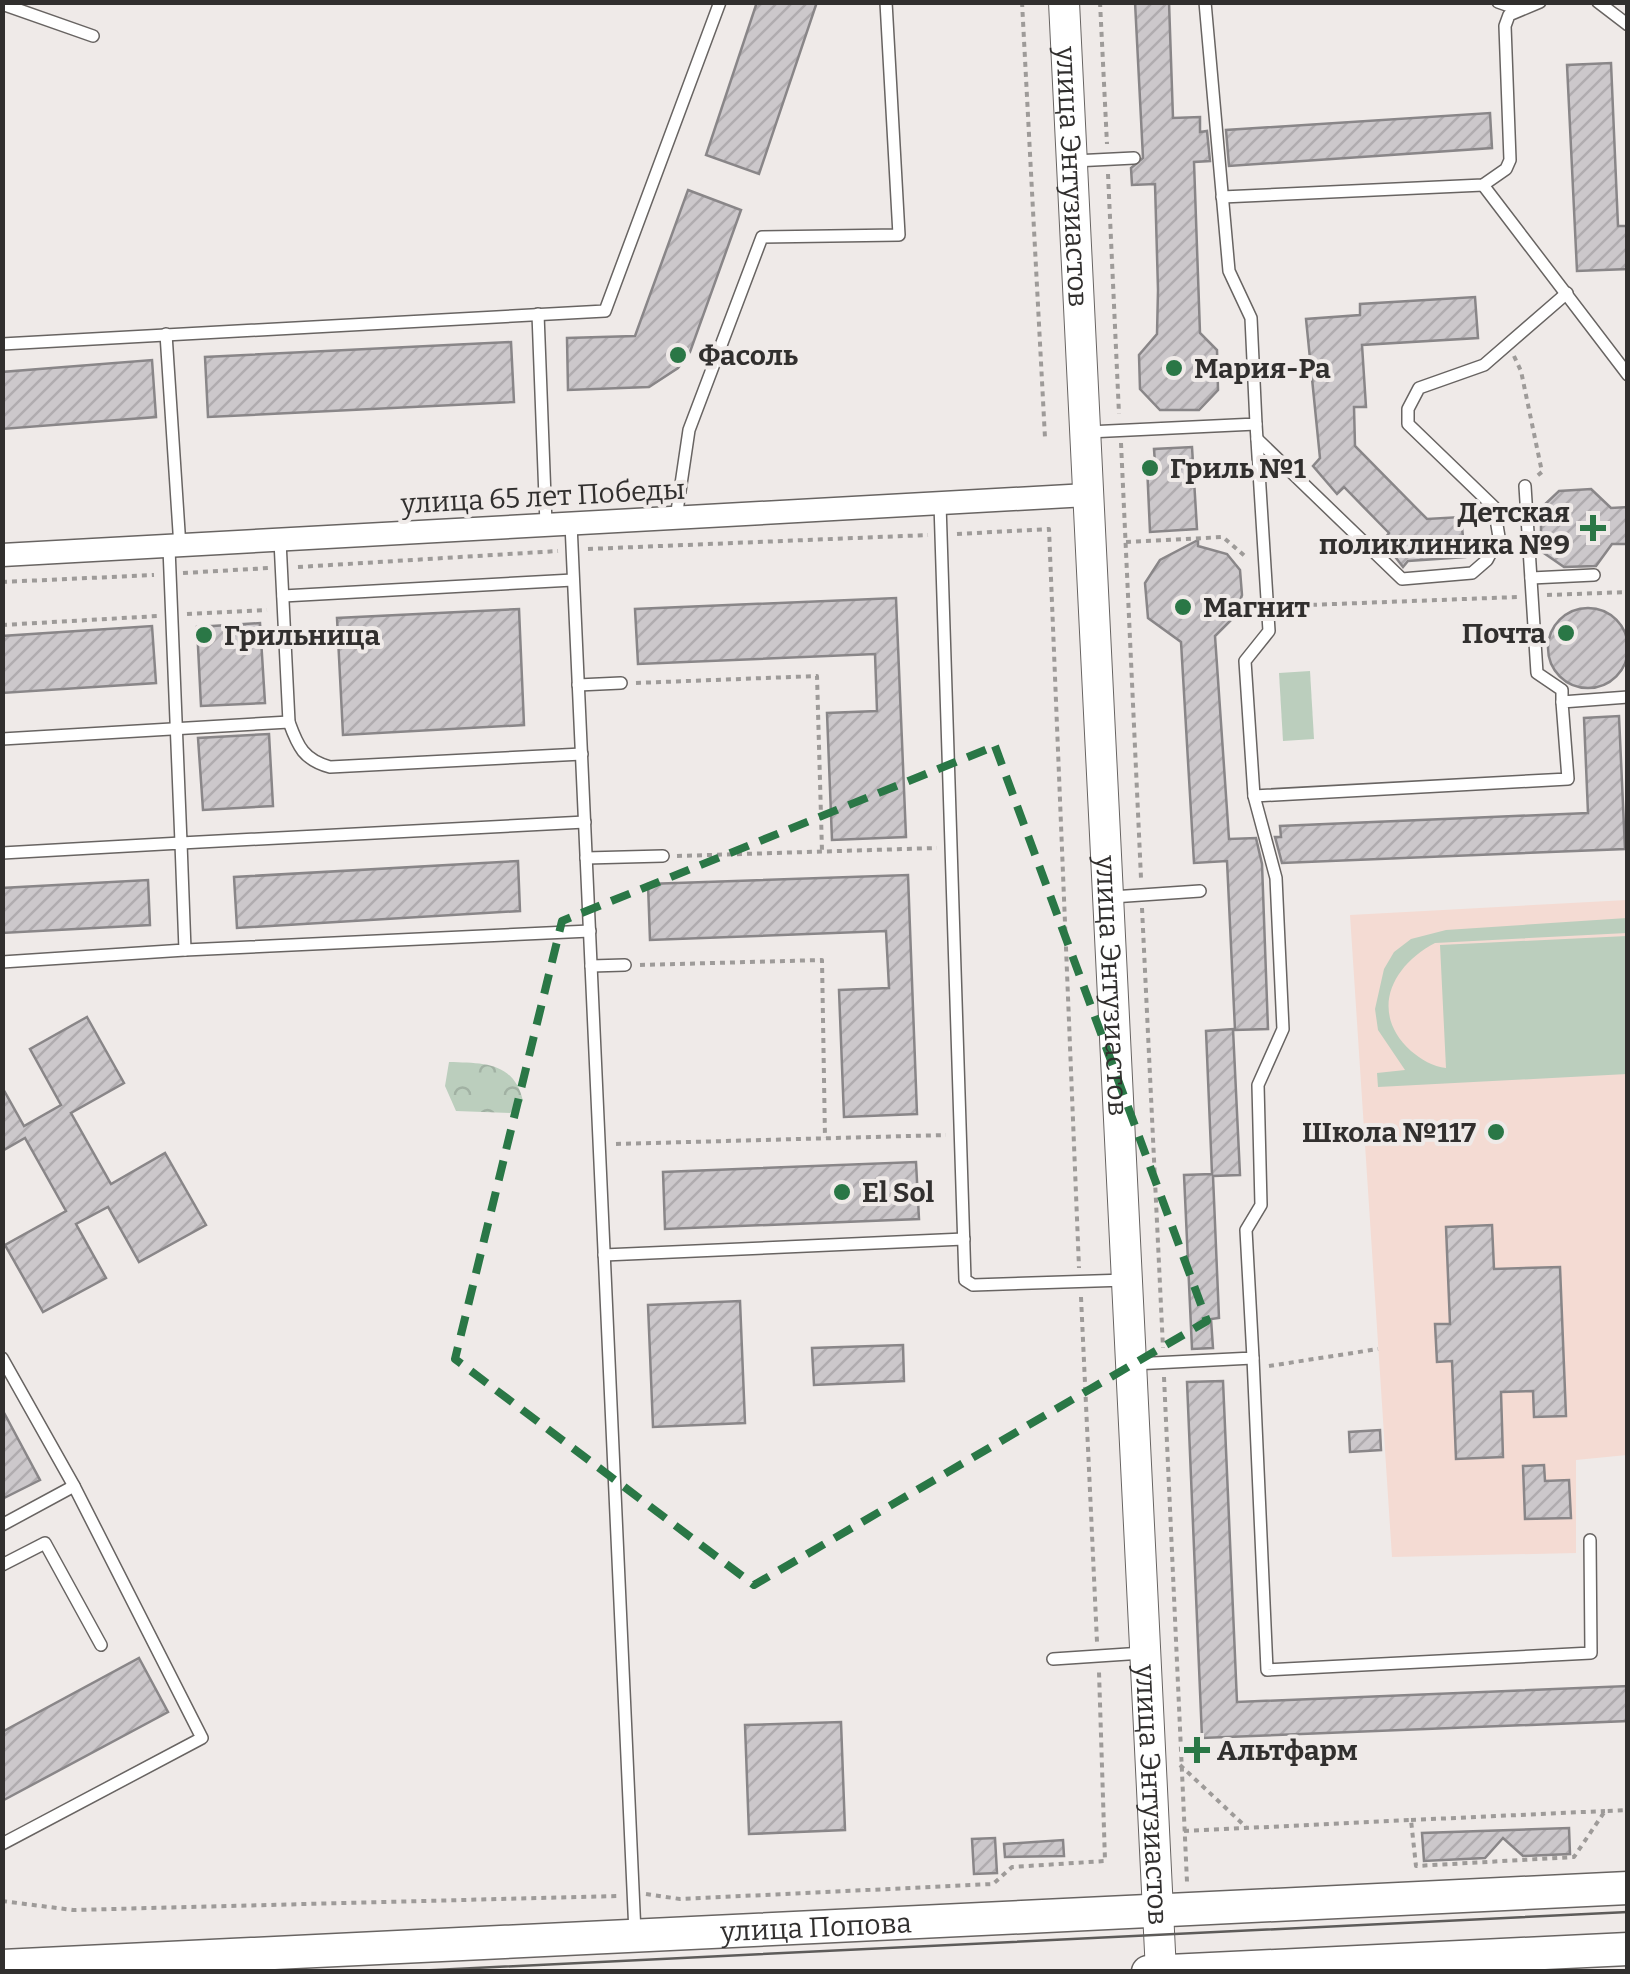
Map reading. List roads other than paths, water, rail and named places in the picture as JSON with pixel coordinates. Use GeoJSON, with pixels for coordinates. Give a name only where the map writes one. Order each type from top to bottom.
{"type":"FeatureCollection","features":[{"type":"Feature","properties":{"kind":"main road","name":"улица Попова"},"geometry":{"type":"LineString","coordinates":[[3,1960],[1628,1888]]}},
{"type":"Feature","properties":{"kind":"main road"},"geometry":{"type":"LineString","coordinates":[[1148,1972],[1452,1964],[1628,1948]]}},
{"type":"Feature","properties":{"kind":"street","name":"улица Энтузиастов"},"geometry":{"type":"LineString","coordinates":[[1064,2],[1161,1971]]}},
{"type":"Feature","properties":{"kind":"street","name":"улица 65 лет Победы"},"geometry":{"type":"LineString","coordinates":[[2,554],[174,548],[1087,495]]}},
{"type":"Feature","properties":{"kind":"lane"},"geometry":{"type":"LineString","coordinates":[[2,344],[605,311],[720,2]]}},
{"type":"Feature","properties":{"kind":"lane"},"geometry":{"type":"LineString","coordinates":[[676,518],[689,430],[762,237],[899,235],[886,2]]}},
{"type":"Feature","properties":{"kind":"lane"},"geometry":{"type":"LineString","coordinates":[[1205,2],[1228,271],[1251,318],[1269,631],[1245,661],[1254,796],[1276,878],[1283,1029],[1258,1085],[1262,1205],[1246,1230],[1268,1670],[1591,1654],[1590,1540]]}},
{"type":"Feature","properties":{"kind":"lane"},"geometry":{"type":"LineString","coordinates":[[1498,2],[1518,9]]}},
{"type":"Feature","properties":{"kind":"lane"},"geometry":{"type":"LineString","coordinates":[[1222,197],[1482,185],[1506,169],[1510,160],[1505,26],[1509,15],[1540,2]]}},
{"type":"Feature","properties":{"kind":"lane"},"geometry":{"type":"LineString","coordinates":[[1598,2],[1628,25]]}},
{"type":"Feature","properties":{"kind":"lane"},"geometry":{"type":"LineString","coordinates":[[2,4],[93,36]]}},
{"type":"Feature","properties":{"kind":"lane"},"geometry":{"type":"LineString","coordinates":[[1072,161],[1134,158]]}},
{"type":"Feature","properties":{"kind":"lane"},"geometry":{"type":"LineString","coordinates":[[1482,185],[1628,375]]}},
{"type":"Feature","properties":{"kind":"lane"},"geometry":{"type":"LineString","coordinates":[[1256,440],[1402,579],[1472,573],[1487,560],[1499,538],[1494,507],[1408,424],[1408,408],[1419,388],[1484,365],[1510,348],[1567,293]]}},
{"type":"Feature","properties":{"kind":"lane"},"geometry":{"type":"LineString","coordinates":[[538,314],[546,525]]}},
{"type":"Feature","properties":{"kind":"lane"},"geometry":{"type":"LineString","coordinates":[[166,334],[174,548],[170,574],[185,950]]}},
{"type":"Feature","properties":{"kind":"lane"},"geometry":{"type":"LineString","coordinates":[[1084,433],[1256,424]]}},
{"type":"Feature","properties":{"kind":"lane"},"geometry":{"type":"LineString","coordinates":[[1254,796],[1568,780],[1562,690],[1536,673],[1526,486]]}},
{"type":"Feature","properties":{"kind":"lane"},"geometry":{"type":"LineString","coordinates":[[940,504],[965,1280],[973,1285],[1126,1280]]}},
{"type":"Feature","properties":{"kind":"lane"},"geometry":{"type":"LineString","coordinates":[[571,524],[635,1933]]}},
{"type":"Feature","properties":{"kind":"lane"},"geometry":{"type":"LineString","coordinates":[[280,541],[290,722],[297,745],[310,761],[330,767],[582,754]]}},
{"type":"Feature","properties":{"kind":"lane"},"geometry":{"type":"LineString","coordinates":[[1531,578],[1594,576]]}},
{"type":"Feature","properties":{"kind":"lane"},"geometry":{"type":"LineString","coordinates":[[284,602],[573,580]]}},
{"type":"Feature","properties":{"kind":"lane"},"geometry":{"type":"LineString","coordinates":[[578,685],[621,683]]}},
{"type":"Feature","properties":{"kind":"lane"},"geometry":{"type":"LineString","coordinates":[[1562,702],[1628,698]]}},
{"type":"Feature","properties":{"kind":"lane"},"geometry":{"type":"LineString","coordinates":[[2,738],[290,722]]}},
{"type":"Feature","properties":{"kind":"lane"},"geometry":{"type":"LineString","coordinates":[[2,854],[585,822]]}},
{"type":"Feature","properties":{"kind":"lane"},"geometry":{"type":"LineString","coordinates":[[586,858],[663,856]]}},
{"type":"Feature","properties":{"kind":"lane"},"geometry":{"type":"LineString","coordinates":[[1108,897],[1200,891]]}},
{"type":"Feature","properties":{"kind":"lane"},"geometry":{"type":"LineString","coordinates":[[2,962],[590,930]]}},
{"type":"Feature","properties":{"kind":"lane"},"geometry":{"type":"LineString","coordinates":[[591,966],[625,965]]}},
{"type":"Feature","properties":{"kind":"lane"},"geometry":{"type":"LineString","coordinates":[[604,1256],[964,1239]]}},
{"type":"Feature","properties":{"kind":"lane"},"geometry":{"type":"LineString","coordinates":[[2,1358],[74,1486],[202,1738],[2,1844]]}},
{"type":"Feature","properties":{"kind":"lane"},"geometry":{"type":"LineString","coordinates":[[1129,1364],[1253,1363]]}},
{"type":"Feature","properties":{"kind":"lane"},"geometry":{"type":"LineString","coordinates":[[2,1524],[74,1486]]}},
{"type":"Feature","properties":{"kind":"lane"},"geometry":{"type":"LineString","coordinates":[[2,1565],[45,1543],[100,1645]]}},
{"type":"Feature","properties":{"kind":"lane"},"geometry":{"type":"LineString","coordinates":[[1054,1658],[1143,1653]]}},
{"type":"Feature","properties":{"kind":"tram line"},"geometry":{"type":"LineString","coordinates":[[394,1972],[1628,1912]]}},
{"type":"Feature","properties":{"kind":"place","name":"Фасоль"},"geometry":{"type":"Point","coordinates":[678,355]}},
{"type":"Feature","properties":{"kind":"place","name":"Мария-Ра"},"geometry":{"type":"Point","coordinates":[1174,368]}},
{"type":"Feature","properties":{"kind":"place","name":"Гриль №1"},"geometry":{"type":"Point","coordinates":[1150,468]}},
{"type":"Feature","properties":{"kind":"place","name":"Детская поликлиника №9"},"geometry":{"type":"Point","coordinates":[1593,528]}},
{"type":"Feature","properties":{"kind":"place","name":"Магнит"},"geometry":{"type":"Point","coordinates":[1183,607]}},
{"type":"Feature","properties":{"kind":"place","name":"Почта"},"geometry":{"type":"Point","coordinates":[1566,633]}},
{"type":"Feature","properties":{"kind":"place","name":"Грильница"},"geometry":{"type":"Point","coordinates":[204,635]}},
{"type":"Feature","properties":{"kind":"place","name":"Школа №117"},"geometry":{"type":"Point","coordinates":[1496,1132]}},
{"type":"Feature","properties":{"kind":"place","name":"El Sol"},"geometry":{"type":"Point","coordinates":[842,1192]}},
{"type":"Feature","properties":{"kind":"place","name":"Альтфарм"},"geometry":{"type":"Point","coordinates":[1197,1750]}}]}
